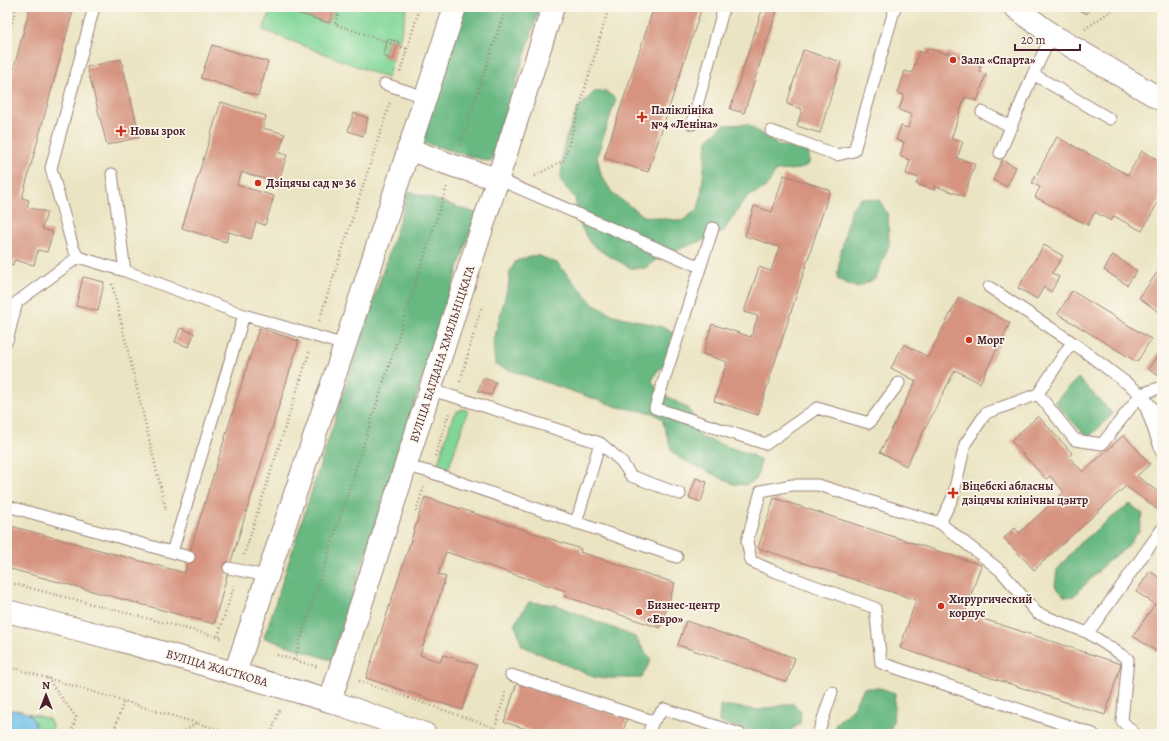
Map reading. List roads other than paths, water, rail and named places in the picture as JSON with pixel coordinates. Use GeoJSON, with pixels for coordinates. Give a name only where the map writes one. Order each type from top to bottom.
{"type":"FeatureCollection","features":[{"type":"Feature","properties":{"kind":"street"},"geometry":{"type":"LineString","coordinates":[[235,673],[266,576],[345,345],[455,7]]}},
{"type":"Feature","properties":{"kind":"street","name":"ВУЛІЦА БАГДАНА ХМЯЛЬНІЦКАГА"},"geometry":{"type":"LineString","coordinates":[[330,701],[430,390],[508,182],[553,7]]}},
{"type":"Feature","properties":{"kind":"street"},"geometry":{"type":"LineString","coordinates":[[1018,8],[1052,34],[1160,94]]}},
{"type":"Feature","properties":{"kind":"street"},"geometry":{"type":"LineString","coordinates":[[408,149],[454,166],[508,182]]}},
{"type":"Feature","properties":{"kind":"street","name":"ВУЛІЦА ЖАСТКОВА"},"geometry":{"type":"LineString","coordinates":[[7,612],[119,640],[235,673],[330,701],[422,734]]}},
{"type":"Feature","properties":{"kind":"lane"},"geometry":{"type":"LineString","coordinates":[[94,7],[51,168],[73,248],[78,258],[124,271],[244,315],[345,345]]}},
{"type":"Feature","properties":{"kind":"lane"},"geometry":{"type":"LineString","coordinates":[[692,124],[724,7]]}},
{"type":"Feature","properties":{"kind":"lane"},"geometry":{"type":"LineString","coordinates":[[771,131],[837,155],[854,151],[895,7]]}},
{"type":"Feature","properties":{"kind":"lane"},"geometry":{"type":"LineString","coordinates":[[1000,153],[1033,74],[1052,34]]}},
{"type":"Feature","properties":{"kind":"lane"},"geometry":{"type":"LineString","coordinates":[[1033,74],[1110,118]]}},
{"type":"Feature","properties":{"kind":"lane"},"geometry":{"type":"LineString","coordinates":[[385,84],[425,97]]}},
{"type":"Feature","properties":{"kind":"lane"},"geometry":{"type":"LineString","coordinates":[[982,112],[1012,127]]}},
{"type":"Feature","properties":{"kind":"lane"},"geometry":{"type":"LineString","coordinates":[[112,174],[124,271]]}},
{"type":"Feature","properties":{"kind":"lane"},"geometry":{"type":"LineString","coordinates":[[508,182],[700,267]]}},
{"type":"Feature","properties":{"kind":"lane"},"geometry":{"type":"LineString","coordinates":[[713,228],[655,408],[766,444],[817,408],[869,423],[899,383]]}},
{"type":"Feature","properties":{"kind":"lane"},"geometry":{"type":"LineString","coordinates":[[7,341],[17,302],[78,258]]}},
{"type":"Feature","properties":{"kind":"lane"},"geometry":{"type":"LineString","coordinates":[[989,287],[1072,342],[1141,394],[1162,419]]}},
{"type":"Feature","properties":{"kind":"lane"},"geometry":{"type":"LineString","coordinates":[[173,549],[244,315]]}},
{"type":"Feature","properties":{"kind":"lane"},"geometry":{"type":"LineString","coordinates":[[940,523],[953,497],[965,444],[986,413],[1038,394],[1072,342]]}},
{"type":"Feature","properties":{"kind":"lane"},"geometry":{"type":"LineString","coordinates":[[1038,394],[1075,440],[1102,444],[1141,394],[1162,387]]}},
{"type":"Feature","properties":{"kind":"lane"},"geometry":{"type":"LineString","coordinates":[[430,390],[600,443],[621,460],[631,476],[680,494]]}},
{"type":"Feature","properties":{"kind":"lane"},"geometry":{"type":"LineString","coordinates":[[1141,394],[1162,453]]}},
{"type":"Feature","properties":{"kind":"lane"},"geometry":{"type":"LineString","coordinates":[[576,523],[600,443]]}},
{"type":"Feature","properties":{"kind":"lane"},"geometry":{"type":"LineString","coordinates":[[406,466],[430,472],[677,557]]}},
{"type":"Feature","properties":{"kind":"lane"},"geometry":{"type":"LineString","coordinates":[[1093,734],[881,663],[875,608],[750,561],[747,540],[761,491],[792,486],[818,486],[940,523],[1001,571],[1037,612],[1088,633],[1128,659],[1122,721],[1135,734]]}},
{"type":"Feature","properties":{"kind":"lane"},"geometry":{"type":"LineString","coordinates":[[7,506],[173,549],[189,557]]}},
{"type":"Feature","properties":{"kind":"lane"},"geometry":{"type":"LineString","coordinates":[[1088,633],[1162,529]]}},
{"type":"Feature","properties":{"kind":"lane"},"geometry":{"type":"LineString","coordinates":[[229,568],[266,576]]}},
{"type":"Feature","properties":{"kind":"lane"},"geometry":{"type":"LineString","coordinates":[[511,675],[653,722]]}},
{"type":"Feature","properties":{"kind":"lane"},"geometry":{"type":"LineString","coordinates":[[818,734],[832,692]]}},
{"type":"Feature","properties":{"kind":"lane"},"geometry":{"type":"LineString","coordinates":[[648,734],[653,722],[664,709],[740,734]]}},
{"type":"Feature","properties":{"kind":"water"},"geometry":{"type":"Polygon","coordinates":[[[12,710],[27,713],[33,719],[36,734],[7,734],[7,711],[12,710]]]}},
{"type":"Feature","properties":{"kind":"place","name":"Зала «Спарта»"},"geometry":{"type":"Point","coordinates":[953,60]}},
{"type":"Feature","properties":{"kind":"place","name":"Паліклініка №4 «Леніна»"},"geometry":{"type":"Point","coordinates":[642,117]}},
{"type":"Feature","properties":{"kind":"place","name":"Новы зрок"},"geometry":{"type":"Point","coordinates":[121,131]}},
{"type":"Feature","properties":{"kind":"place","name":"Дзіцячы сад № 36"},"geometry":{"type":"Point","coordinates":[258,183]}},
{"type":"Feature","properties":{"kind":"place","name":"Морг"},"geometry":{"type":"Point","coordinates":[969,340]}},
{"type":"Feature","properties":{"kind":"place","name":"Віцебскі абласны дзіцячы клінічны цэнтр"},"geometry":{"type":"Point","coordinates":[953,493]}},
{"type":"Feature","properties":{"kind":"place","name":"Хирургический корпус"},"geometry":{"type":"Point","coordinates":[941,606]}},
{"type":"Feature","properties":{"kind":"place","name":"Бизнес-центр «Евро»"},"geometry":{"type":"Point","coordinates":[639,612]}}]}
